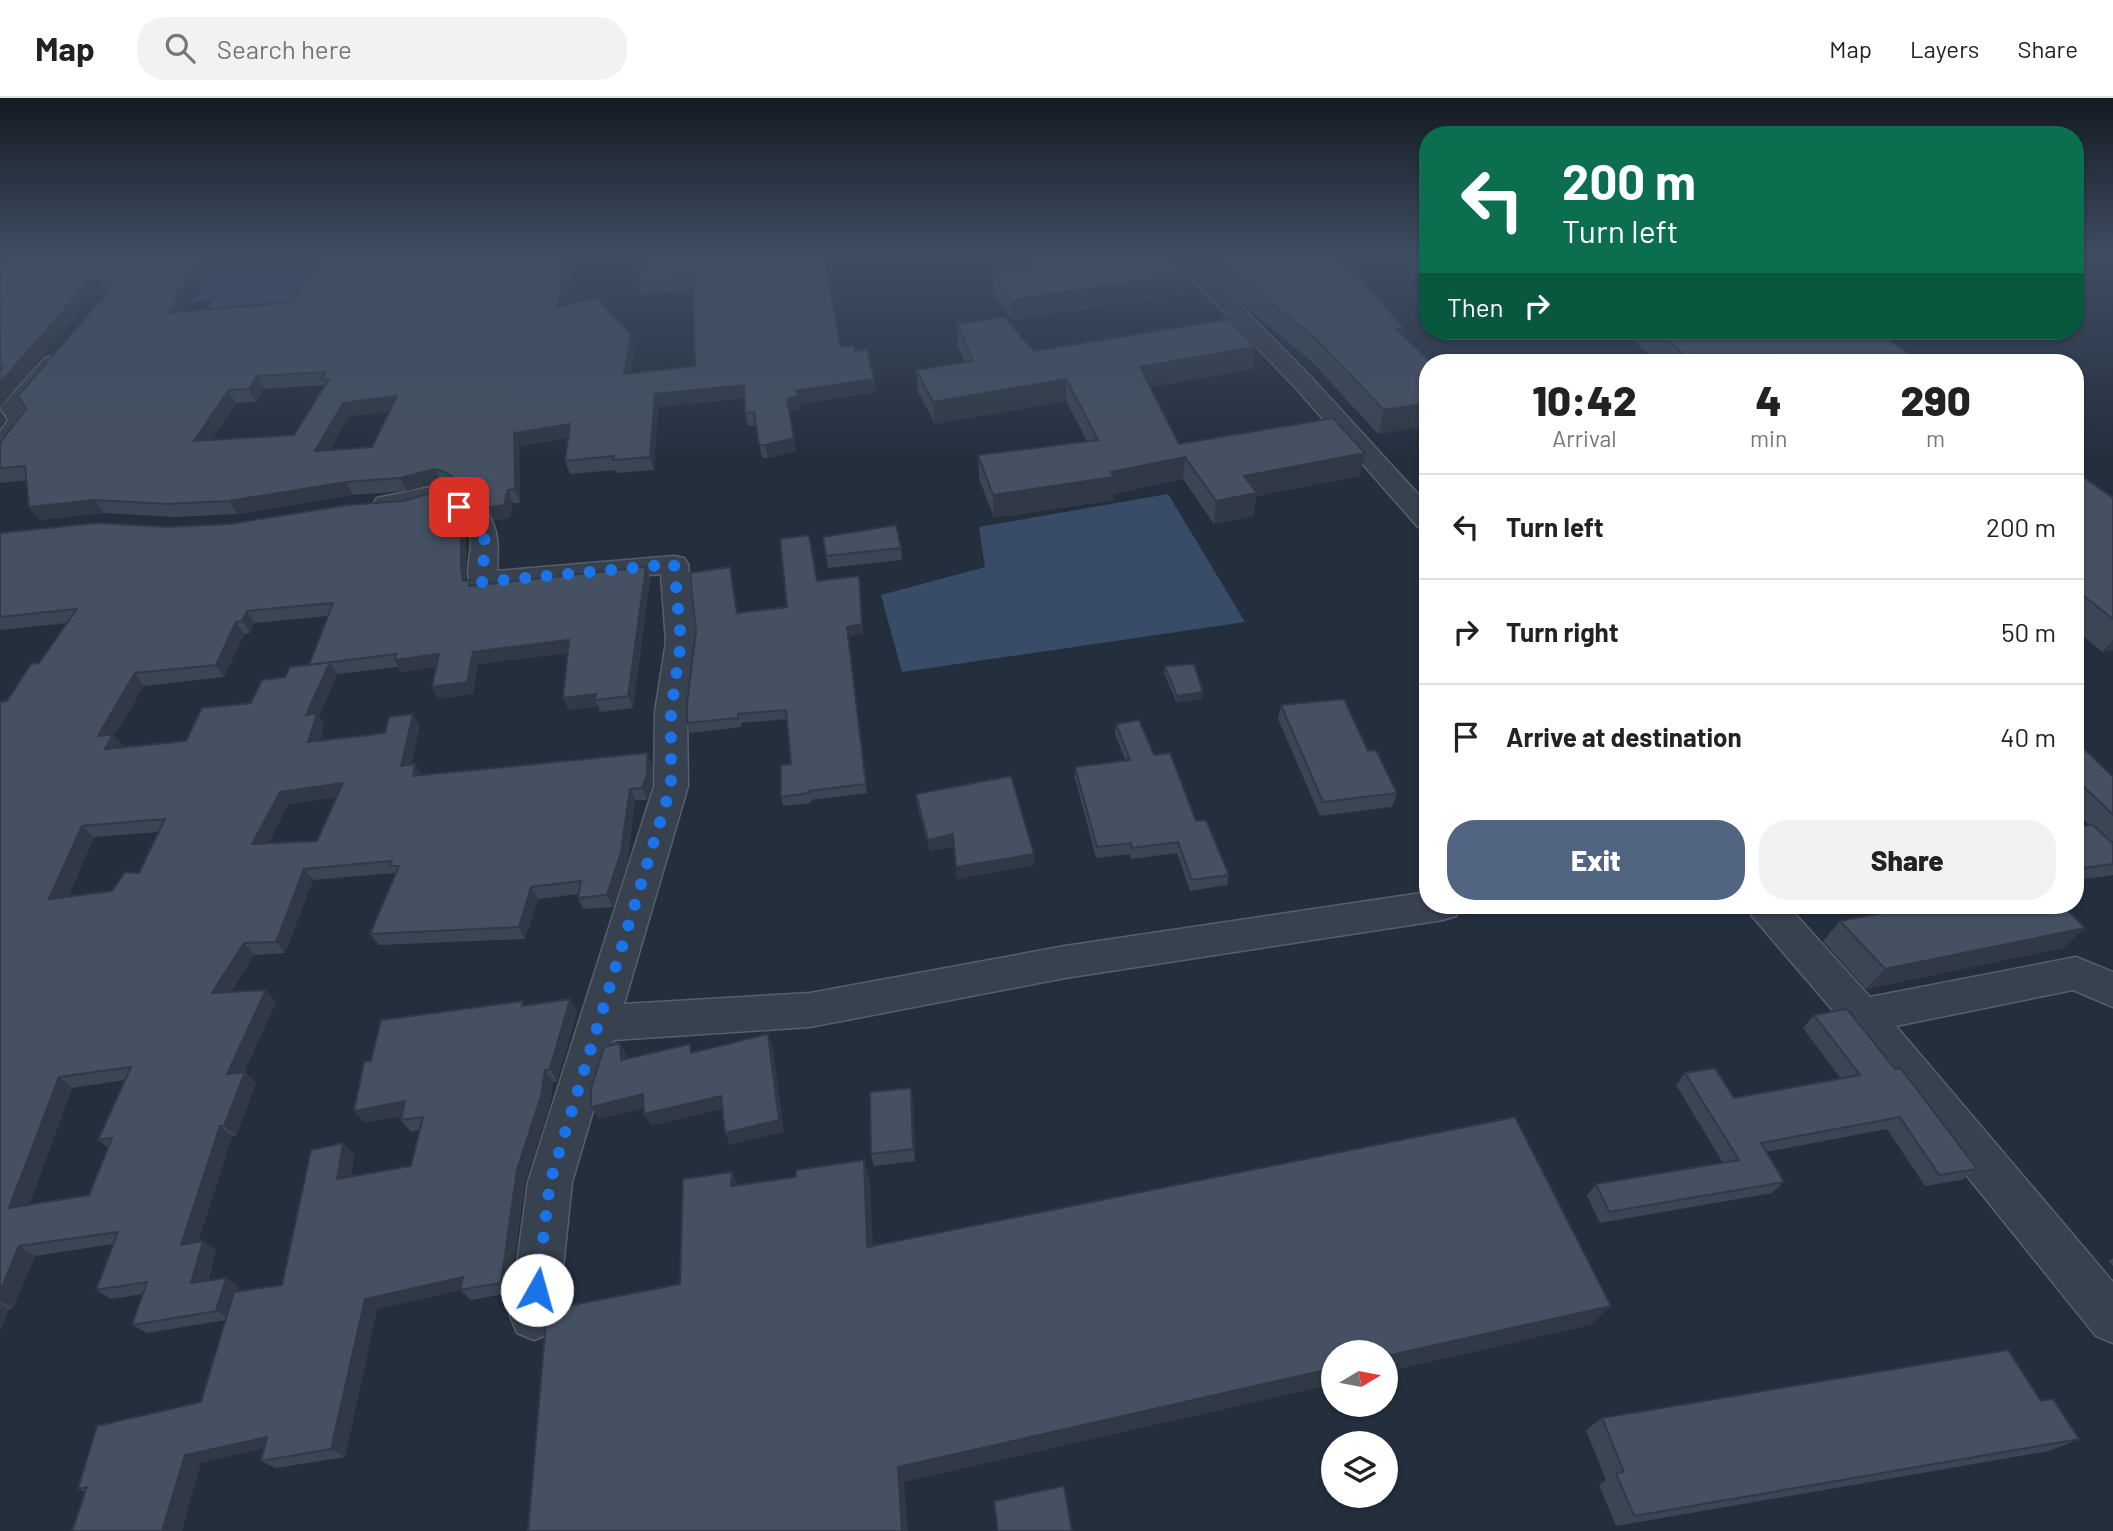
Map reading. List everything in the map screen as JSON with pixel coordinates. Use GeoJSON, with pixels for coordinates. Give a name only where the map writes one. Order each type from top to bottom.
{"type":"FeatureCollection","features":[{"type":"Feature","properties":{"kind":"street"},"geometry":{"type":"LineString","coordinates":[[1245,323],[1419,511]]}},
{"type":"Feature","properties":{"kind":"street"},"geometry":{"type":"LineString","coordinates":[[0,449],[21,420],[11,409],[63,351]]}},
{"type":"Feature","properties":{"kind":"street"},"geometry":{"type":"LineString","coordinates":[[353,506],[408,502],[440,493],[478,520],[485,541],[482,582],[674,564],[681,642],[671,712],[671,786],[550,1182],[534,1317]]}},
{"type":"Feature","properties":{"kind":"street"},"geometry":{"type":"LineString","coordinates":[[598,1023],[810,1010],[1065,962],[1419,909]]}},
{"type":"Feature","properties":{"kind":"street"},"geometry":{"type":"LineString","coordinates":[[1773,914],[1862,1016],[2113,1319]]}},
{"type":"Feature","properties":{"kind":"street"},"geometry":{"type":"LineString","coordinates":[[1862,1016],[2076,973],[2113,990]]}},
{"type":"Feature","properties":{"kind":"water"},"geometry":{"type":"Polygon","coordinates":[[[1168,494],[1245,622],[902,672],[881,595],[985,567],[979,527],[1168,494]]]}},
{"type":"Feature","properties":{"kind":"building"},"geometry":{"type":"Polygon","coordinates":[[[0,323],[52,323],[0,383],[0,371],[3,367],[0,368],[0,323]]]}},
{"type":"Feature","properties":{"kind":"building"},"geometry":{"type":"Polygon","coordinates":[[[81,323],[620,323],[631,334],[624,374],[695,366],[694,323],[836,323],[841,347],[854,346],[855,351],[867,349],[874,379],[796,391],[798,396],[787,399],[794,438],[765,445],[759,445],[754,412],[745,413],[744,385],[655,394],[650,457],[613,460],[614,456],[565,461],[570,424],[514,433],[515,489],[508,490],[504,505],[489,507],[484,498],[445,472],[435,469],[400,478],[346,482],[229,501],[166,504],[95,500],[29,507],[25,466],[0,468],[0,443],[26,409],[18,396],[81,323]],[[325,372],[257,376],[249,389],[229,390],[194,441],[294,435],[329,379],[321,380],[325,372]],[[397,396],[343,403],[315,451],[372,447],[397,396]]]}},
{"type":"Feature","properties":{"kind":"building"},"geometry":{"type":"Polygon","coordinates":[[[1009,323],[1034,351],[1205,323],[1233,323],[1255,347],[1140,367],[1179,444],[1333,418],[1365,453],[1244,476],[1257,493],[1216,501],[1185,457],[1111,472],[1114,477],[993,495],[978,455],[1098,440],[1066,379],[933,402],[916,370],[973,361],[957,324],[1009,323]]]}},
{"type":"Feature","properties":{"kind":"building"},"geometry":{"type":"Polygon","coordinates":[[[1296,323],[1400,323],[1404,328],[1396,329],[1423,354],[1419,354],[1419,404],[1384,410],[1316,339],[1296,323]]]}},
{"type":"Feature","properties":{"kind":"building"},"geometry":{"type":"Polygon","coordinates":[[[1667,340],[1889,340],[1909,354],[1684,354],[1667,340]]]}},
{"type":"Feature","properties":{"kind":"building"},"geometry":{"type":"Polygon","coordinates":[[[2084,478],[2113,498],[2113,619],[2084,596],[2084,478]]]}},
{"type":"Feature","properties":{"kind":"building"},"geometry":{"type":"Polygon","coordinates":[[[430,493],[454,510],[461,519],[461,568],[463,581],[470,580],[469,586],[646,567],[628,696],[595,700],[596,694],[563,698],[569,640],[473,652],[467,682],[432,687],[439,654],[395,660],[396,654],[330,662],[306,715],[317,713],[308,742],[385,733],[389,717],[413,714],[401,766],[415,764],[413,776],[647,753],[647,774],[642,788],[630,789],[621,852],[607,895],[578,898],[581,881],[531,887],[519,927],[370,934],[399,866],[390,866],[392,861],[304,869],[276,942],[244,943],[212,993],[266,990],[227,1074],[245,1072],[224,1126],[220,1126],[181,1245],[203,1241],[191,1283],[226,1278],[216,1311],[132,1325],[147,1282],[96,1290],[118,1232],[19,1246],[0,1291],[0,702],[7,701],[31,664],[39,663],[77,609],[0,617],[0,533],[96,523],[167,527],[230,524],[347,505],[403,501],[430,493]],[[333,603],[247,611],[242,621],[236,622],[216,665],[135,673],[98,736],[113,734],[105,749],[186,741],[202,708],[251,703],[262,680],[285,677],[290,667],[309,665],[333,603]],[[343,783],[280,792],[252,844],[317,841],[343,783]],[[165,819],[82,826],[49,899],[112,891],[125,872],[139,873],[165,819]],[[131,1067],[59,1077],[9,1208],[89,1195],[112,1138],[98,1140],[131,1067]]]}},
{"type":"Feature","properties":{"kind":"building"},"geometry":{"type":"Polygon","coordinates":[[[896,525],[901,548],[826,556],[823,537],[896,525]]]}},
{"type":"Feature","properties":{"kind":"building"},"geometry":{"type":"Polygon","coordinates":[[[809,535],[817,581],[859,576],[862,624],[847,627],[866,784],[781,797],[781,765],[791,764],[786,710],[738,714],[738,718],[687,723],[696,632],[690,573],[730,567],[737,613],[787,607],[780,539],[809,535]]]}},
{"type":"Feature","properties":{"kind":"building"},"geometry":{"type":"Polygon","coordinates":[[[1194,664],[1203,692],[1177,696],[1165,666],[1194,664]]]}},
{"type":"Feature","properties":{"kind":"building"},"geometry":{"type":"Polygon","coordinates":[[[1344,699],[1368,751],[1376,750],[1397,793],[1323,802],[1281,705],[1344,699]]]}},
{"type":"Feature","properties":{"kind":"building"},"geometry":{"type":"Polygon","coordinates":[[[1139,720],[1154,755],[1170,753],[1196,821],[1206,820],[1229,875],[1192,880],[1178,842],[1132,848],[1131,843],[1097,847],[1075,767],[1130,760],[1116,724],[1139,720]]]}},
{"type":"Feature","properties":{"kind":"building"},"geometry":{"type":"Polygon","coordinates":[[[2084,749],[2113,777],[2113,815],[2084,787],[2084,749]]]}},
{"type":"Feature","properties":{"kind":"building"},"geometry":{"type":"Polygon","coordinates":[[[1011,776],[1034,854],[956,867],[953,834],[928,840],[916,794],[1011,776]]]}},
{"type":"Feature","properties":{"kind":"building"},"geometry":{"type":"Polygon","coordinates":[[[2093,825],[2113,844],[2113,864],[2084,868],[2084,826],[2093,825]]]}},
{"type":"Feature","properties":{"kind":"building"},"geometry":{"type":"Polygon","coordinates":[[[1877,914],[2071,914],[2085,928],[1885,969],[1840,921],[1877,914]]]}},
{"type":"Feature","properties":{"kind":"building"},"geometry":{"type":"Polygon","coordinates":[[[570,999],[550,1069],[545,1070],[541,1096],[517,1170],[501,1283],[460,1290],[463,1277],[365,1299],[331,1449],[261,1461],[267,1437],[185,1455],[162,1531],[72,1531],[87,1487],[78,1489],[97,1426],[201,1402],[234,1292],[282,1285],[311,1150],[343,1143],[337,1179],[411,1166],[423,1117],[401,1120],[405,1101],[354,1111],[364,1062],[371,1061],[381,1020],[523,1001],[522,1006],[570,999]]]}},
{"type":"Feature","properties":{"kind":"building"},"geometry":{"type":"Polygon","coordinates":[[[1847,1009],[1895,1069],[1900,1068],[1977,1169],[1939,1175],[1900,1117],[1761,1143],[1784,1182],[1609,1212],[1596,1184],[1739,1160],[1685,1073],[1715,1068],[1734,1098],[1860,1075],[1814,1015],[1847,1009]]]}},
{"type":"Feature","properties":{"kind":"building"},"geometry":{"type":"Polygon","coordinates":[[[768,1034],[779,1120],[725,1133],[721,1096],[644,1114],[643,1094],[591,1107],[591,1089],[604,1047],[620,1043],[621,1060],[690,1044],[691,1053],[768,1034]]]}},
{"type":"Feature","properties":{"kind":"building"},"geometry":{"type":"Polygon","coordinates":[[[911,1088],[913,1149],[871,1154],[870,1092],[911,1088]]]}},
{"type":"Feature","properties":{"kind":"building"},"geometry":{"type":"Polygon","coordinates":[[[1515,1117],[1611,1306],[1398,1353],[1398,1340],[1321,1340],[1321,1371],[898,1467],[902,1531],[528,1531],[547,1310],[680,1284],[683,1179],[732,1172],[731,1186],[796,1177],[796,1170],[864,1160],[867,1247],[1515,1117]]]}},
{"type":"Feature","properties":{"kind":"building"},"geometry":{"type":"Polygon","coordinates":[[[2008,1350],[2041,1401],[2053,1399],[2079,1439],[1634,1516],[1616,1473],[1624,1472],[1602,1418],[2008,1350]]]}},
{"type":"Feature","properties":{"kind":"building"},"geometry":{"type":"Polygon","coordinates":[[[1064,1486],[1072,1531],[998,1531],[994,1501],[1064,1486]]]}},
{"type":"Feature","properties":{"kind":"route"},"geometry":{"type":"LineString","coordinates":[[459,507],[478,520],[485,541],[482,582],[674,564],[681,642],[671,712],[671,786],[550,1182],[537,1290]]}}]}
